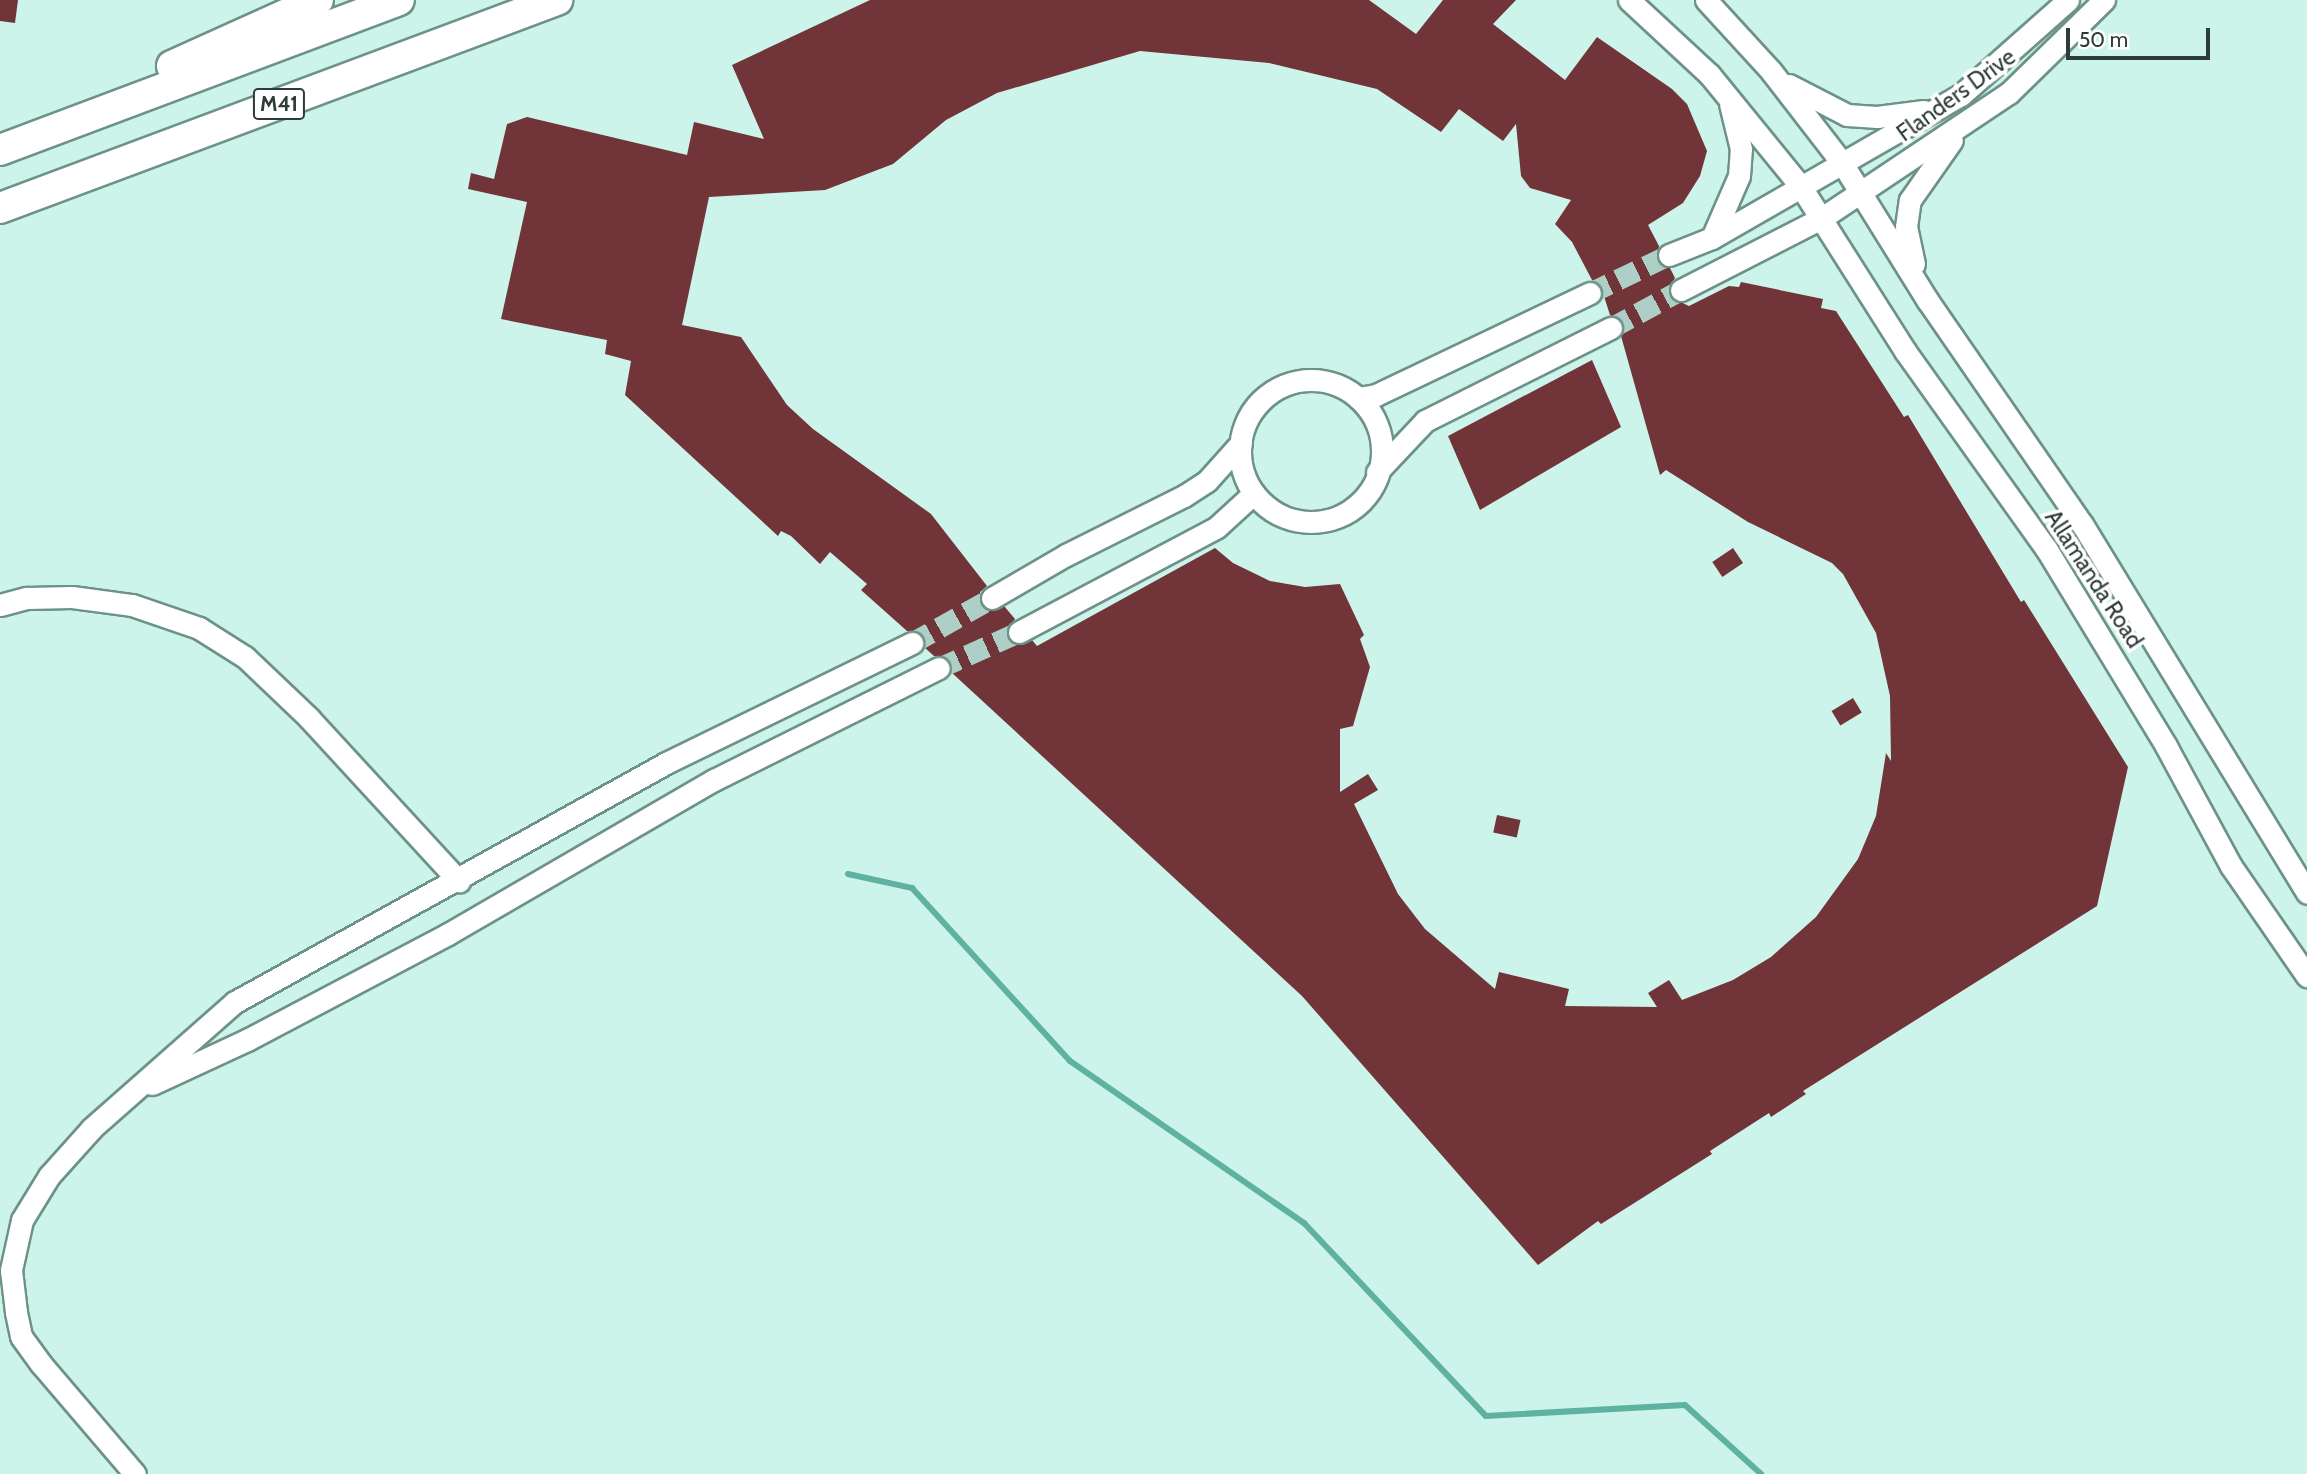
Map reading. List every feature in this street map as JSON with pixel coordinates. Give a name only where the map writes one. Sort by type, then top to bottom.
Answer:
[{"type":"highway","points":[[105,111],[165,70],[318,0]]},
{"type":"highway","name":"M41","points":[[0,150],[399,0]]},
{"type":"highway","name":"M41","points":[[0,208],[557,0]]},
{"type":"street","points":[[1629,0],[1709,74],[1801,187],[1822,218]]},
{"type":"street","points":[[1706,0],[1771,71],[1842,163],[1862,194]]},
{"type":"street","name":"Flanders Drive","points":[[1669,255],[1712,238],[1939,108],[1987,76],[2068,0]]},
{"type":"street","name":"Flanders Drive","points":[[1681,290],[1822,218],[1862,194],[2009,93],[2104,0]]},
{"type":"street","points":[[1771,71],[1811,100],[1847,115],[1877,117],[1939,108]]},
{"type":"street","points":[[1712,238],[1739,176],[1737,124],[1728,99]]},
{"type":"street","points":[[1928,301],[1907,242],[1907,214],[1919,183],[1969,120]]},
{"type":"street","name":"Allamanda Road","points":[[1862,194],[1928,301],[2082,524],[2307,893]]},
{"type":"street","name":"Allamanda Road","points":[[1822,218],[1905,351],[2047,550],[2159,734],[2231,866],[2307,976]]},
{"type":"street","points":[[992,598],[1066,555],[1184,496],[1207,481],[1241,443],[1257,406],[1288,384],[1324,381],[1358,397],[1376,395],[1590,293]]},
{"type":"street","points":[[1377,472],[1425,421],[1611,328]]},
{"type":"street","points":[[1241,443],[1243,470],[1254,493],[1286,517],[1325,521],[1355,506],[1369,492],[1382,455],[1378,428],[1358,397]]},
{"type":"street","points":[[1019,632],[1217,527],[1254,493]]},
{"type":"street","points":[[0,605],[72,597],[132,605],[199,628],[245,657],[310,718],[458,881]]},
{"type":"street","points":[[146,1474],[130,1466],[53,1380],[21,1336],[11,1270],[16,1239],[32,1201],[92,1128],[234,1003],[458,881],[666,763],[912,643]]},
{"type":"street","points":[[134,1093],[247,1040],[448,934],[714,780],[939,668]]},
{"type":"building","points":[[0,0],[18,0],[15,23],[0,21]]},
{"type":"building","points":[[870,0],[1369,0],[1416,34],[1443,0],[1516,0],[1493,24],[1565,80],[1597,37],[1672,89],[1687,104],[1707,151],[1700,176],[1683,203],[1648,225],[1659,246],[1657,260],[1670,268],[1675,278],[1668,289],[1670,297],[1689,306],[1729,286],[1739,287],[1741,282],[1823,299],[1821,308],[1836,311],[1904,417],[1908,415],[2021,602],[2024,600],[2128,767],[2097,906],[1803,1091],[1806,1094],[1771,1117],[1769,1113],[1710,1151],[1712,1154],[1601,1224],[1598,1221],[1538,1265],[1302,996],[951,672],[947,658],[934,656],[924,647],[920,633],[907,631],[861,590],[867,584],[830,552],[820,564],[791,536],[781,531],[778,536],[625,395],[631,361],[605,354],[607,340],[501,319],[527,202],[468,189],[471,173],[494,179],[507,124],[527,117],[687,155],[694,122],[764,139],[732,65]],"holes":[[[1140,51],[1269,63],[1377,89],[1441,132],[1459,109],[1503,141],[1516,124],[1521,176],[1530,188],[1571,200],[1555,224],[1572,242],[1592,280],[1601,287],[1610,315],[1623,323],[1621,336],[1660,475],[1666,470],[1748,522],[1832,563],[1843,574],[1876,633],[1890,696],[1891,761],[1886,753],[1876,816],[1858,859],[1816,917],[1771,957],[1733,980],[1682,1000],[1669,980],[1648,993],[1657,1007],[1565,1006],[1569,989],[1499,972],[1495,989],[1425,929],[1398,894],[1354,804],[1378,790],[1368,774],[1340,792],[1340,729],[1353,726],[1370,667],[1360,639],[1364,635],[1340,584],[1305,587],[1270,581],[1233,563],[1215,548],[1037,646],[1032,640],[1013,643],[1006,631],[1015,619],[1004,606],[991,611],[981,605],[980,592],[987,586],[931,514],[813,429],[787,405],[741,337],[682,325],[709,197],[825,190],[893,164],[946,120],[997,93]]]},
{"type":"building","points":[[1592,360],[1621,427],[1480,510],[1448,436]]},
{"type":"building","points":[[1733,548],[1743,563],[1722,577],[1712,562]]},
{"type":"building","points":[[1853,698],[1862,713],[1840,725],[1832,711]]},
{"type":"building","points":[[1497,815],[1520,820],[1517,838],[1493,833]]},
{"type":"waterway","points":[[848,874],[912,888],[1070,1061],[1304,1223],[1486,1416],[1685,1405],[1761,1474]]},
{"type":"tunnel","points":[[1590,293],[1669,255]]},
{"type":"tunnel","points":[[1611,328],[1681,290]]},
{"type":"tunnel","points":[[912,643],[992,598]]},
{"type":"tunnel","points":[[939,668],[1019,632]]}]
